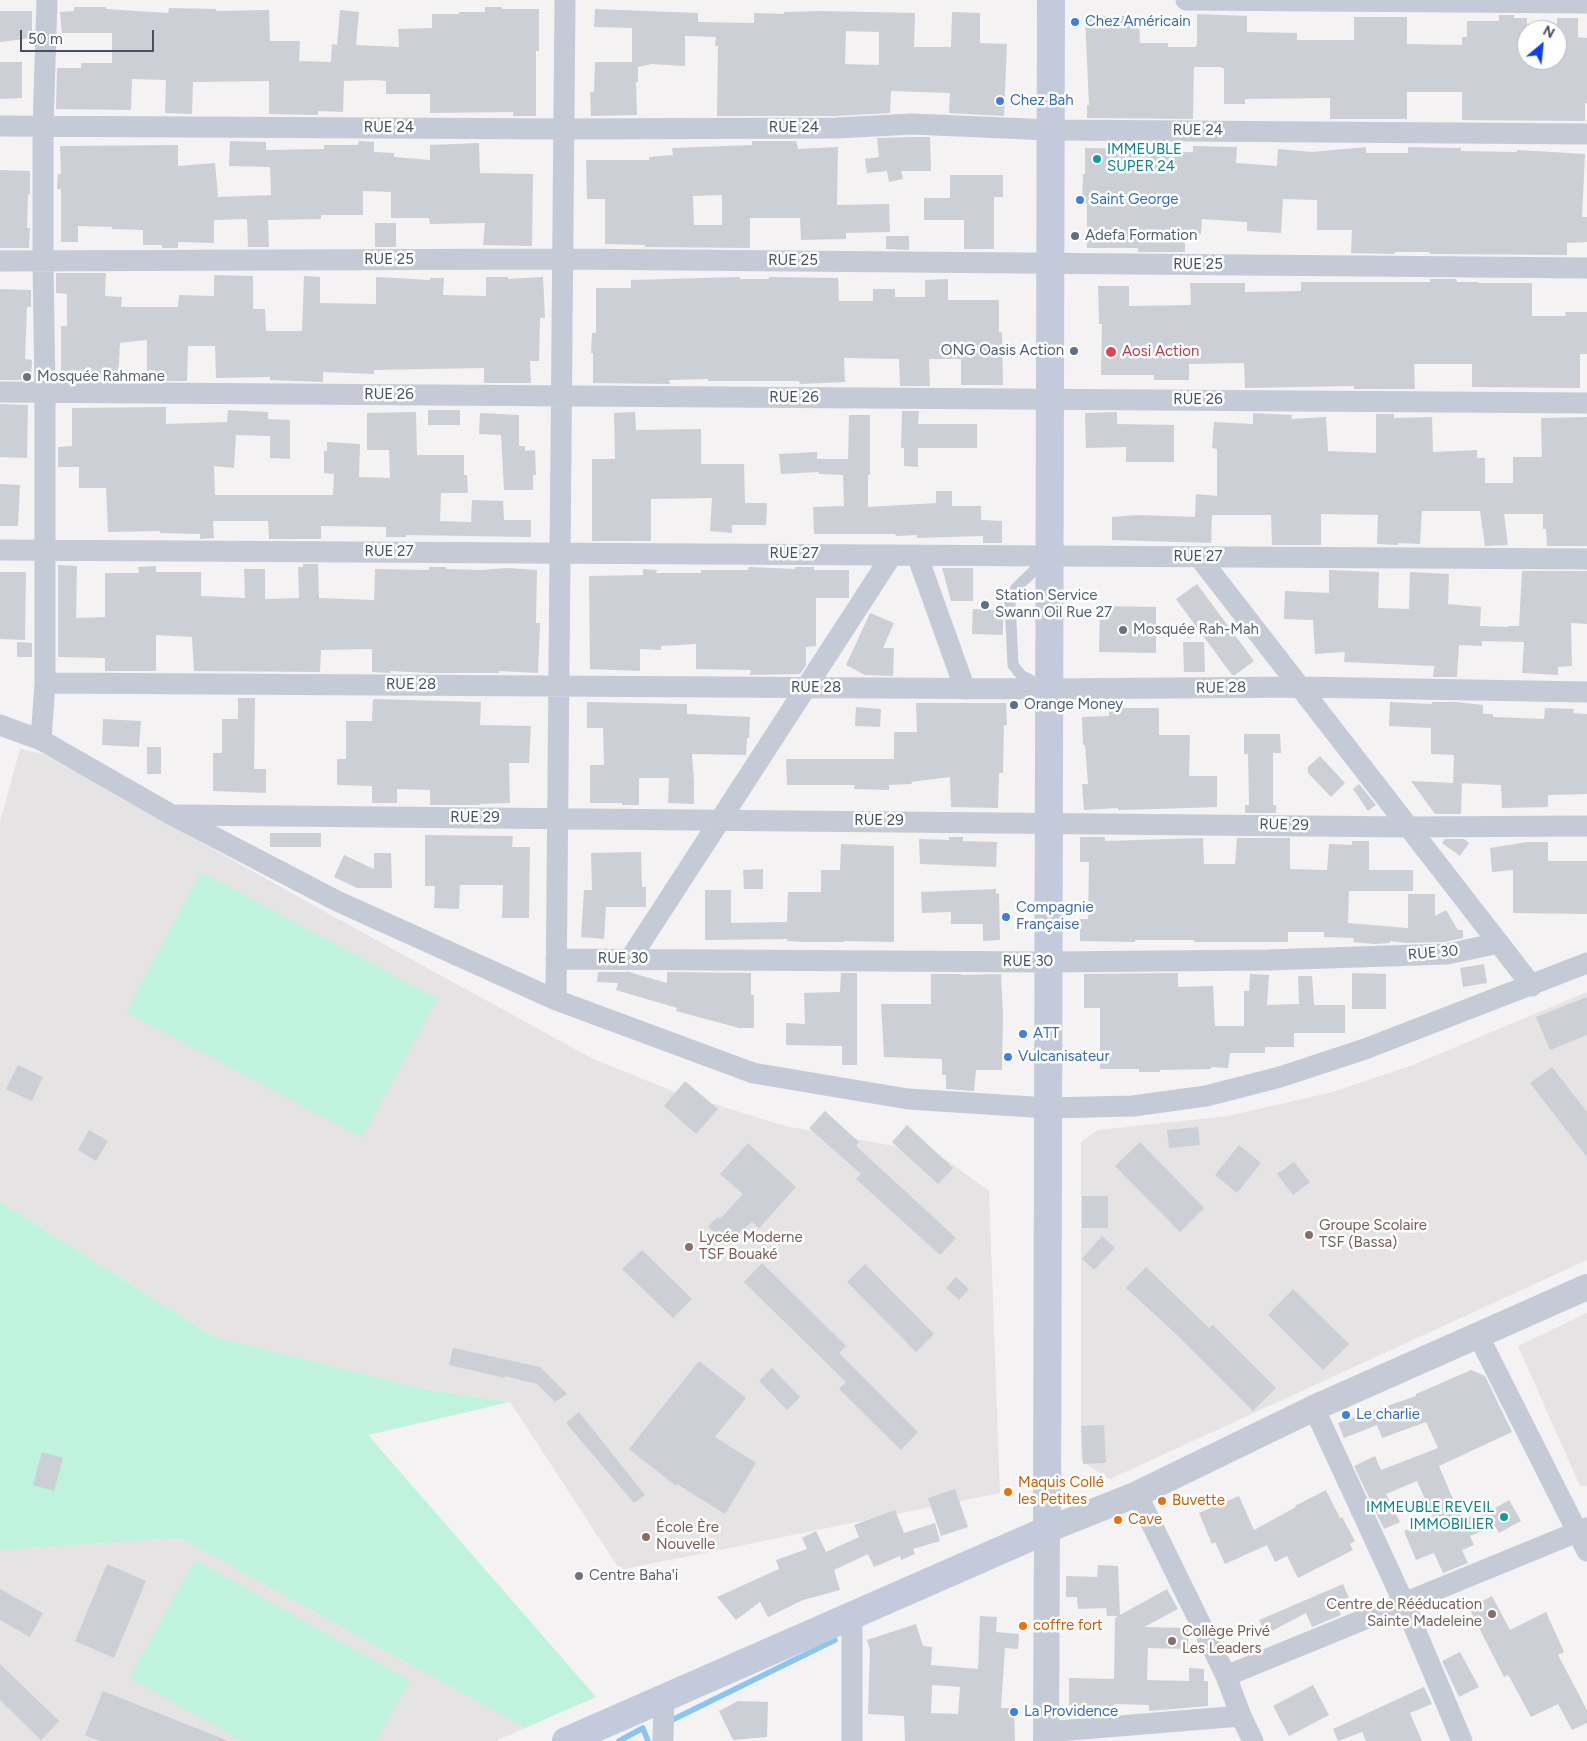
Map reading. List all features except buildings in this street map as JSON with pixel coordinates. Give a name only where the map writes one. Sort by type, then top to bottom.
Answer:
[{"type":"main road","points":[[566,1741],[1047,1530],[1051,0]]},
{"type":"street","points":[[41,740],[45,683],[46,393],[43,262],[43,127],[48,0]]},
{"type":"street","points":[[556,1000],[565,0]]},
{"type":"street","points":[[1186,0],[1587,3]]},
{"type":"street","name":"RUE 24","points":[[0,126],[564,129],[837,128],[903,124],[1050,130],[1587,134]]},
{"type":"street","name":"RUE 25","points":[[0,261],[563,259],[1587,268]]},
{"type":"street","name":"RUE 26","points":[[0,392],[1587,403]]},
{"type":"street","name":"RUE 27","points":[[0,550],[1587,559]]},
{"type":"street","points":[[630,959],[892,555]]},
{"type":"street","points":[[917,555],[965,689]]},
{"type":"street","points":[[1198,557],[1532,986]]},
{"type":"street","name":"RUE 28","points":[[45,683],[1049,690],[1300,687],[1587,692]]},
{"type":"street","points":[[0,725],[41,740],[172,816],[337,901],[556,1000],[754,1073],[908,1099],[1048,1108],[1133,1106],[1197,1097],[1280,1078],[1365,1050],[1587,963]]},
{"type":"street","name":"RUE 29","points":[[172,816],[1049,822],[1408,827],[1587,826]]},
{"type":"street","name":"RUE 30","points":[[556,959],[1048,962],[1268,960],[1448,954],[1499,943]]},
{"type":"street","points":[[1241,1716],[1046,1736],[1047,1530],[1137,1494],[1314,1408],[1587,1287]]},
{"type":"street","points":[[1226,1676],[1404,1603],[1584,1537],[1478,1335]]},
{"type":"street","points":[[1314,1408],[1404,1603],[1462,1741]]},
{"type":"street","points":[[1137,1494],[1226,1676],[1241,1716],[1254,1741]]},
{"type":"street","points":[[852,1614],[852,1741]]},
{"type":"street","points":[[663,1741],[664,1698]]},
{"type":"lane","points":[[1049,556],[1016,588],[1010,602],[1013,665],[1021,675],[1049,690]]},
{"type":"shaded area","name":"Lycée Moderne TSF Bouaké","points":[[20,749],[43,754],[593,1059],[675,1092],[785,1126],[938,1154],[989,1191],[1000,1493],[620,1570],[510,1402],[423,1389],[214,1337],[0,1202],[0,822]]},
{"type":"shaded area","points":[[1587,992],[1587,1260],[1110,1479],[1081,1461],[1081,1142],[1098,1130],[1228,1116],[1333,1092],[1413,1065]]},
{"type":"shaded area","points":[[1587,1313],[1587,1486],[1580,1486],[1518,1346]]},
{"type":"shaded area","points":[[180,1538],[525,1728],[496,1741],[0,1741],[0,1550]]},
{"type":"green space","points":[[201,872],[437,999],[362,1138],[126,1012]]},
{"type":"green space","points":[[0,1202],[214,1337],[423,1389],[510,1402],[368,1435],[596,1697],[525,1728],[180,1538],[0,1550]]},
{"type":"green space","points":[[195,1560],[410,1681],[376,1741],[242,1741],[129,1678]]},
{"type":"waterway","points":[[672,1720],[835,1640]]},
{"type":"waterway","points":[[619,1741],[643,1728]]},
{"type":"waterway","points":[[644,1731],[648,1741]]},
{"type":"place","name":"Chez Américain","points":[[1075,22]]},
{"type":"place","name":"Chez Bah","points":[[1000,101]]},
{"type":"place","name":"IMMEUBLE SUPER 24","points":[[1097,159]]},
{"type":"place","name":"Saint George","points":[[1080,200]]},
{"type":"place","name":"Adefa Formation","points":[[1075,236]]},
{"type":"place","name":"ONG Oasis Action","points":[[1074,351]]},
{"type":"place","name":"Aosi Action","points":[[1111,352]]},
{"type":"place","name":"Mosquée Rahmane","points":[[27,377]]},
{"type":"place","name":"Station Service Swann Oil Rue 27","points":[[985,605]]},
{"type":"place","name":"Mosquée Rah-Mah","points":[[1123,630]]},
{"type":"place","name":"Orange Money","points":[[1014,705]]},
{"type":"place","name":"Compagnie Française","points":[[1006,917]]},
{"type":"place","name":"ATT","points":[[1023,1034]]},
{"type":"place","name":"Vulcanisateur","points":[[1008,1057]]},
{"type":"place","name":"Groupe Scolaire TSF (Bassa)","points":[[1309,1235]]},
{"type":"place","name":"Lycée Moderne TSF Bouaké","points":[[689,1247]]},
{"type":"place","name":"Le charlie","points":[[1346,1415]]},
{"type":"place","name":"Maquis Collé les Petites","points":[[1008,1492]]},
{"type":"place","name":"Buvette","points":[[1162,1501]]},
{"type":"place","name":"IMMEUBLE REVEIL IMMOBILIER","points":[[1504,1517]]},
{"type":"place","name":"Cave","points":[[1118,1520]]},
{"type":"place","name":"École Ère Nouvelle","points":[[646,1537]]},
{"type":"place","name":"Centre Baha'i","points":[[579,1576]]},
{"type":"place","name":"Centre de Rééducation Sainte Madeleine","points":[[1492,1614]]},
{"type":"place","name":"coffre fort","points":[[1023,1626]]},
{"type":"place","name":"Collège Privé Les Leaders","points":[[1172,1641]]},
{"type":"place","name":"La Providence","points":[[1014,1712]]}]
